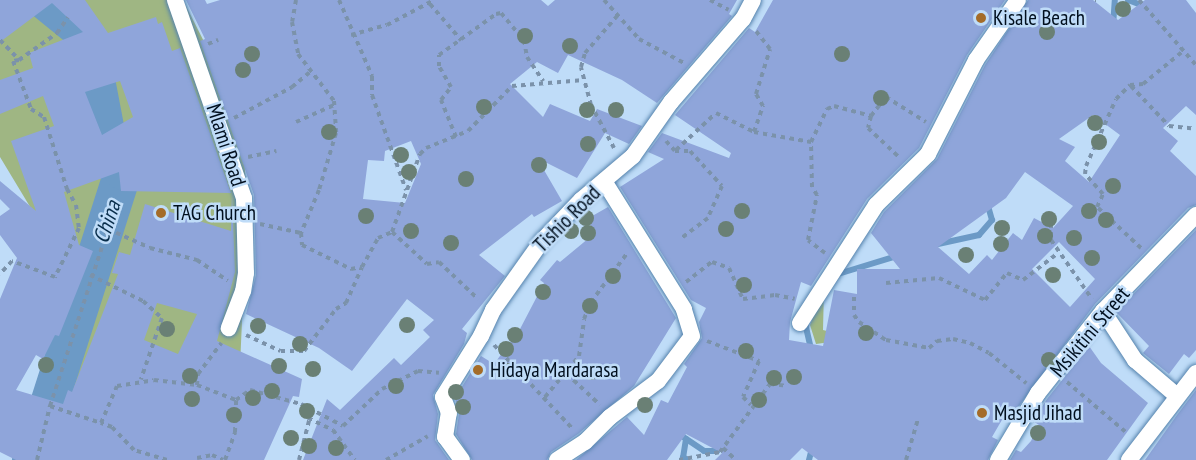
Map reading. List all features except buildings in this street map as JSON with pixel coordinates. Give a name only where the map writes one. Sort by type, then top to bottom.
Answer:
[{"type":"street","name":"Mlami Road","points":[[175,0],[244,198],[247,258],[243,291],[229,328]]},
{"type":"street","name":"Tishio Road","points":[[444,433],[448,413],[443,397],[454,375],[481,336],[493,310],[542,241],[633,156],[653,127],[743,19],[753,0]]},
{"type":"street","points":[[800,323],[811,302],[876,206],[928,154],[976,60],[1018,0]]},
{"type":"street","points":[[557,460],[585,442],[610,417],[658,381],[692,336],[672,290],[604,182]]},
{"type":"street","name":"Msikitini Street","points":[[998,460],[1038,393],[1057,373],[1102,311],[1196,215]]},
{"type":"street","points":[[1102,311],[1135,360],[1176,395]]},
{"type":"street","points":[[1129,460],[1176,395],[1196,374]]},
{"type":"street","points":[[444,433],[462,460]]},
{"type":"path","points":[[296,0],[292,22],[298,54],[326,87],[334,105],[336,133],[327,168],[300,233],[305,249],[341,267],[362,267]]},
{"type":"path","points":[[339,0],[351,34],[372,76],[372,95],[406,190]]},
{"type":"path","points":[[351,34],[387,25],[434,0]]},
{"type":"path","points":[[604,0],[639,39],[701,70]]},
{"type":"path","points":[[1139,0],[1196,65]]},
{"type":"path","points":[[430,4],[461,40]]},
{"type":"path","points":[[456,137],[441,100],[451,87],[439,66],[439,57],[501,13],[524,40],[528,57],[543,81]]},
{"type":"path","points":[[617,16],[585,54],[581,67],[607,139],[616,151],[633,156]]},
{"type":"path","points":[[0,274],[12,261],[55,277],[79,228],[76,205],[67,189],[44,117],[31,109],[13,61],[19,60],[57,33],[68,17]]},
{"type":"path","points":[[743,19],[770,49],[756,94],[763,106],[753,132]]},
{"type":"path","points":[[0,40],[19,60]]},
{"type":"path","points":[[1154,260],[1097,207],[1103,194],[1084,174],[1091,150],[1116,99],[1130,85],[1143,84],[1183,51]]},
{"type":"path","points":[[220,125],[292,87],[311,71]]},
{"type":"path","points":[[392,232],[406,190],[426,148],[468,131],[512,86],[543,81],[584,80]]},
{"type":"path","points":[[1130,85],[1169,126],[1196,129]]},
{"type":"path","points":[[910,172],[889,143],[868,128],[872,116],[886,97],[941,131]]},
{"type":"path","points":[[296,122],[334,105]]},
{"type":"path","points":[[839,260],[808,240],[817,195],[812,187],[811,142],[830,108],[872,116]]},
{"type":"path","points":[[675,151],[716,113],[753,132],[811,142]]},
{"type":"path","points":[[653,127],[675,151],[690,151],[722,186],[708,218],[680,238]]},
{"type":"path","points":[[233,161],[276,151]]},
{"type":"path","points":[[244,220],[300,233]]},
{"type":"path","points":[[1051,223],[1051,240],[1058,253],[1102,311]]},
{"type":"path","points":[[37,460],[50,406],[90,275],[103,238],[112,229],[150,248],[197,260],[243,291]]},
{"type":"path","points":[[197,385],[198,374],[229,328],[281,351],[304,351],[313,344],[336,309],[346,303],[362,267],[378,238],[384,232],[392,232],[427,264],[439,262],[455,280],[493,310]]},
{"type":"path","points":[[545,397],[567,374],[579,356],[584,319],[591,302],[615,266],[641,239]]},
{"type":"path","points":[[886,283],[939,278],[985,300],[1007,273],[1023,280],[1058,253]]},
{"type":"path","points":[[672,290],[712,262],[729,268],[743,298],[775,295],[811,302]]},
{"type":"path","points":[[90,275],[143,301],[162,318],[141,379]]},
{"type":"path","points":[[854,297],[854,315],[859,322],[886,340],[929,348],[938,341],[953,339],[970,343],[989,353],[1038,393]]},
{"type":"path","points":[[481,336],[504,353],[585,442]]},
{"type":"path","points":[[692,336],[759,361],[743,397],[751,405]]},
{"type":"path","points":[[236,400],[250,390],[312,409],[343,426],[382,389],[408,375],[429,371],[454,375]]},
{"type":"path","points":[[1057,373],[1115,425],[1141,441]]},
{"type":"path","points":[[567,374],[610,417]]},
{"type":"path","points":[[101,423],[117,386],[141,379],[197,385],[236,400]]},
{"type":"path","points":[[679,460],[709,455],[723,448],[751,405],[772,383],[788,386]]},
{"type":"path","points":[[196,459],[212,455],[224,460],[235,432],[236,400]]},
{"type":"path","points":[[50,406],[112,427],[134,450],[167,460]]},
{"type":"path","points":[[299,460],[312,409]]},
{"type":"path","points":[[308,418],[333,430],[355,460]]},
{"type":"path","points":[[906,460],[918,419]]},
{"type":"path","points":[[386,460],[432,434],[444,433]]},
{"type":"path","points":[[723,448],[736,460]]},
{"type":"green space","points":[[0,0],[183,0],[242,117],[247,207],[238,412],[36,460],[64,343],[35,215],[0,157]]},
{"type":"green space","points":[[824,289],[823,330],[843,335],[845,340],[816,344],[810,325]]},
{"type":"waterway","name":"China","points":[[31,460],[123,171],[106,132],[94,69],[81,30],[44,0]]},
{"type":"waterway","points":[[1113,26],[1115,0]]},
{"type":"waterway","points":[[1128,0],[1146,7]]},
{"type":"waterway","points":[[938,244],[979,235],[992,220],[987,203]]},
{"type":"waterway","points":[[838,274],[897,256]]},
{"type":"waterway","points":[[805,323],[811,350]]},
{"type":"waterway","points":[[679,434],[704,451],[717,451],[723,445]]},
{"type":"waterway","points":[[686,439],[683,457],[687,460]]},
{"type":"waterway","points":[[809,460],[812,448]]},
{"type":"place","name":"Kisale Beach","points":[[981,18]]},
{"type":"place","name":"TAG Church","points":[[161,213]]},
{"type":"place","name":"Hidaya Mardarasa","points":[[478,370]]},
{"type":"place","name":"Masjid Jihad","points":[[982,413]]}]
